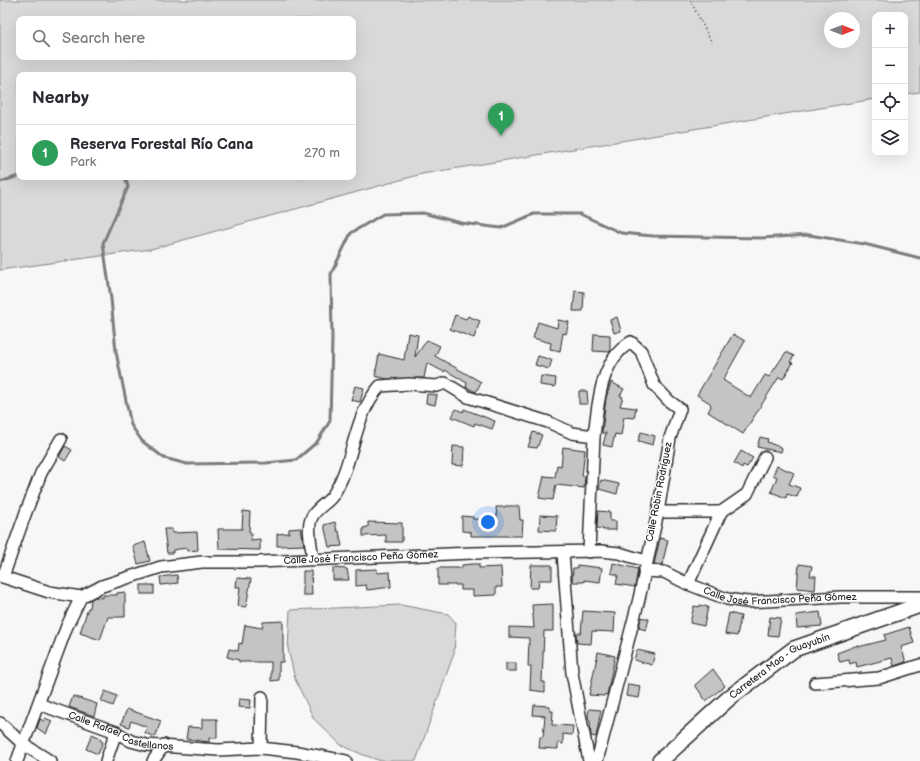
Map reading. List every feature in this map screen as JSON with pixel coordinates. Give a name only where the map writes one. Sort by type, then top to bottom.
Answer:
[{"type":"main road","name":"Carretera Mao - Guayubín","points":[[660,761],[729,698],[794,649],[920,606]]},
{"type":"street","name":"Calle Robin Rodríguez","points":[[594,436],[602,387],[611,361],[621,347],[631,342],[641,351],[654,385],[669,401],[680,409],[670,438],[658,512],[598,761]]},
{"type":"street","points":[[313,559],[309,527],[312,516],[333,495],[346,468],[363,412],[371,396],[380,386],[409,384],[437,386],[445,383],[468,396],[548,422],[572,433],[594,436],[589,552]]},
{"type":"street","points":[[17,761],[68,626],[81,597],[49,592],[2,576],[41,473],[61,439]]},
{"type":"street","points":[[688,584],[721,512],[747,494],[765,457]]},
{"type":"street","points":[[658,512],[721,512]]},
{"type":"street","name":"Calle José Francisco Peña Gómez","points":[[81,597],[102,586],[161,567],[202,562],[472,553],[589,552],[619,553],[645,566],[664,572],[688,584],[727,599],[748,602],[841,597],[920,597]]},
{"type":"street","points":[[563,553],[572,673],[589,761]]},
{"type":"street","points":[[815,683],[879,678],[920,665]]},
{"type":"street","points":[[261,748],[262,697]]},
{"type":"street","name":"Calle Rafael Castellanos","points":[[39,704],[116,732],[131,741],[138,743],[218,750],[261,748],[297,752],[346,761]]},
{"type":"street","points":[[0,723],[23,744],[50,761]]},
{"type":"street","points":[[106,761],[116,732]]},
{"type":"street","points":[[153,761],[164,745]]},
{"type":"path","points":[[690,0],[712,43]]},
{"type":"shaded area","points":[[0,0],[920,0],[920,92],[908,94],[908,12],[872,12],[872,99],[422,174],[151,249],[0,270]]},
{"type":"shaded area","points":[[401,605],[448,614],[456,623],[454,653],[416,761],[381,761],[341,745],[314,719],[295,679],[288,649],[290,610]]},
{"type":"building","points":[[575,291],[584,292],[583,311],[573,311]]},
{"type":"building","points":[[455,315],[466,319],[468,316],[480,321],[474,338],[450,329]]},
{"type":"building","points":[[617,317],[621,331],[614,333],[610,320]]},
{"type":"building","points":[[558,320],[569,322],[566,334],[563,333],[560,351],[550,349],[551,343],[533,338],[538,322],[557,328]]},
{"type":"building","points":[[408,333],[418,335],[415,357],[427,340],[440,346],[435,356],[481,382],[476,392],[466,387],[467,383],[445,370],[444,372],[427,363],[424,378],[387,379],[375,376],[379,354],[404,360]]},
{"type":"building","points":[[594,334],[610,335],[610,352],[593,351]]},
{"type":"building","points":[[733,334],[745,341],[723,380],[751,398],[765,375],[769,377],[786,352],[794,356],[790,362],[793,363],[783,379],[779,377],[743,434],[708,412],[711,406],[710,403],[697,395]]},
{"type":"building","points":[[538,356],[552,360],[549,369],[535,365]]},
{"type":"building","points":[[541,376],[556,378],[555,387],[540,385]]},
{"type":"building","points":[[611,382],[624,389],[620,396],[623,397],[620,406],[636,408],[634,418],[624,417],[621,435],[615,434],[612,447],[603,445],[606,433],[602,433],[606,398]]},
{"type":"building","points":[[355,386],[364,388],[360,402],[351,400]]},
{"type":"building","points":[[579,391],[587,391],[588,404],[579,404]]},
{"type":"building","points":[[427,394],[437,395],[435,405],[426,403]]},
{"type":"building","points":[[456,409],[463,412],[464,409],[495,421],[492,429],[475,423],[474,426],[452,417]]},
{"type":"building","points":[[533,432],[542,435],[537,448],[528,447]]},
{"type":"building","points":[[641,432],[655,436],[653,445],[638,441]]},
{"type":"building","points":[[760,437],[768,439],[767,442],[782,448],[781,452],[757,447]]},
{"type":"building","points":[[65,446],[72,450],[65,461],[59,457]]},
{"type":"building","points":[[453,446],[464,447],[463,466],[452,465]]},
{"type":"building","points":[[563,447],[585,450],[582,476],[585,476],[584,488],[556,485],[553,500],[539,498],[544,476],[555,477],[557,465],[561,466]]},
{"type":"building","points":[[741,451],[753,458],[747,467],[743,465],[742,468],[734,463]]},
{"type":"building","points":[[777,466],[794,473],[789,484],[800,488],[797,497],[787,494],[786,498],[771,492],[777,477],[773,475]]},
{"type":"building","points":[[601,480],[619,484],[617,494],[599,489]]},
{"type":"building","points":[[519,506],[520,520],[523,520],[522,536],[471,536],[471,532],[462,531],[462,516],[473,517],[473,519],[497,519],[496,507]]},
{"type":"building","points":[[243,511],[250,512],[249,532],[251,532],[251,540],[260,539],[260,550],[219,549],[218,529],[242,529]]},
{"type":"building","points":[[598,511],[610,512],[610,521],[616,521],[616,530],[603,530],[597,528]]},
{"type":"building","points":[[540,515],[557,516],[556,531],[539,530]]},
{"type":"building","points":[[335,522],[337,531],[339,531],[342,546],[329,547],[324,525]]},
{"type":"building","points":[[368,522],[402,523],[402,542],[386,542],[386,535],[363,536],[363,528],[368,527]]},
{"type":"building","points":[[301,528],[304,545],[277,546],[277,534],[289,533],[289,529]]},
{"type":"building","points":[[164,529],[172,529],[172,533],[197,532],[198,550],[187,551],[186,548],[173,550],[173,553],[167,553]]},
{"type":"building","points":[[660,538],[668,540],[662,565],[654,564]]},
{"type":"building","points":[[145,542],[150,561],[138,564],[133,546]]},
{"type":"building","points":[[613,563],[638,569],[635,587],[616,584],[618,575],[611,573]]},
{"type":"building","points":[[479,564],[479,568],[501,567],[502,587],[496,587],[496,595],[473,596],[473,590],[461,590],[461,585],[438,585],[438,568],[462,568],[462,565]]},
{"type":"building","points":[[799,564],[812,566],[810,576],[816,576],[815,590],[797,588]]},
{"type":"building","points":[[531,565],[552,565],[552,580],[539,580],[538,588],[530,588]]},
{"type":"building","points":[[577,565],[602,568],[600,582],[584,580],[584,582],[572,582],[573,568],[577,568]]},
{"type":"building","points":[[333,568],[347,569],[349,580],[333,580]]},
{"type":"building","points":[[377,569],[377,573],[390,572],[391,587],[367,590],[366,585],[356,586],[356,570]]},
{"type":"building","points":[[303,571],[311,571],[312,595],[303,595]]},
{"type":"building","points":[[177,575],[178,583],[161,585],[160,577]]},
{"type":"building","points":[[237,578],[251,579],[246,607],[238,606],[240,587],[236,587]]},
{"type":"building","points":[[141,585],[154,585],[154,594],[141,594]]},
{"type":"building","points":[[125,592],[125,617],[108,617],[100,640],[80,633],[88,608],[90,608],[91,599],[95,597],[103,598],[103,595],[117,595],[117,593]]},
{"type":"building","points":[[553,604],[553,631],[544,631],[542,682],[545,682],[545,692],[530,690],[531,667],[528,667],[529,638],[509,637],[509,627],[534,628],[532,605]]},
{"type":"building","points":[[700,605],[708,607],[704,626],[690,623],[694,606],[699,607]]},
{"type":"building","points":[[583,611],[615,613],[614,632],[592,631],[591,644],[577,643],[576,633],[581,633]]},
{"type":"building","points":[[820,612],[822,626],[797,628],[796,615]]},
{"type":"building","points":[[729,613],[741,616],[737,636],[725,634]]},
{"type":"building","points":[[641,617],[649,619],[646,630],[639,628]]},
{"type":"building","points":[[770,617],[781,618],[778,636],[768,635]]},
{"type":"building","points":[[283,621],[283,662],[279,662],[279,680],[271,681],[271,662],[239,662],[239,660],[227,657],[229,649],[238,651],[239,643],[242,644],[245,625],[262,628],[263,622]]},
{"type":"building","points":[[909,627],[914,643],[901,647],[906,662],[894,666],[892,658],[857,667],[856,662],[850,664],[849,660],[840,662],[837,653],[858,645],[858,647],[886,640],[884,635]]},
{"type":"building","points":[[637,650],[655,654],[652,665],[634,660]]},
{"type":"building","points":[[598,652],[615,656],[607,695],[605,694],[604,696],[589,695]]},
{"type":"building","points":[[506,663],[516,663],[516,671],[506,671]]},
{"type":"building","points":[[713,669],[725,686],[706,701],[695,685]]},
{"type":"building","points":[[628,684],[641,686],[639,698],[626,696]]},
{"type":"building","points":[[105,691],[117,696],[113,706],[101,701]]},
{"type":"building","points":[[73,696],[97,704],[94,716],[69,707]]},
{"type":"building","points":[[239,699],[251,700],[250,708],[238,707]]},
{"type":"building","points":[[534,705],[550,706],[550,711],[553,711],[552,725],[573,726],[572,735],[563,734],[563,744],[558,743],[558,749],[539,748],[540,737],[543,737],[545,716],[533,715]]},
{"type":"building","points":[[127,709],[161,721],[155,737],[145,733],[147,727],[131,721],[129,727],[121,724]]},
{"type":"building","points":[[589,709],[601,710],[596,737],[591,736],[590,721],[588,717]]},
{"type":"building","points":[[45,718],[52,721],[46,734],[37,728],[40,719],[44,721]]},
{"type":"building","points":[[202,719],[217,719],[217,738],[209,738],[209,742],[186,739],[188,727],[202,728]]},
{"type":"building","points":[[92,734],[101,738],[100,740],[103,742],[98,754],[86,749]]},
{"type":"waterway","points":[[0,182],[16,177]]},
{"type":"waterway","points":[[126,180],[128,187],[103,243],[111,299],[116,352],[131,425],[142,441],[164,458],[187,464],[266,463],[296,460],[317,442],[330,421],[332,339],[331,274],[351,233],[383,214],[423,213],[461,223],[501,228],[534,214],[580,214],[621,233],[653,236],[761,238],[809,235],[864,244],[920,258]]},
{"type":"place","name":"Reserva Forestal Río Cana","points":[[501,136]]}]
